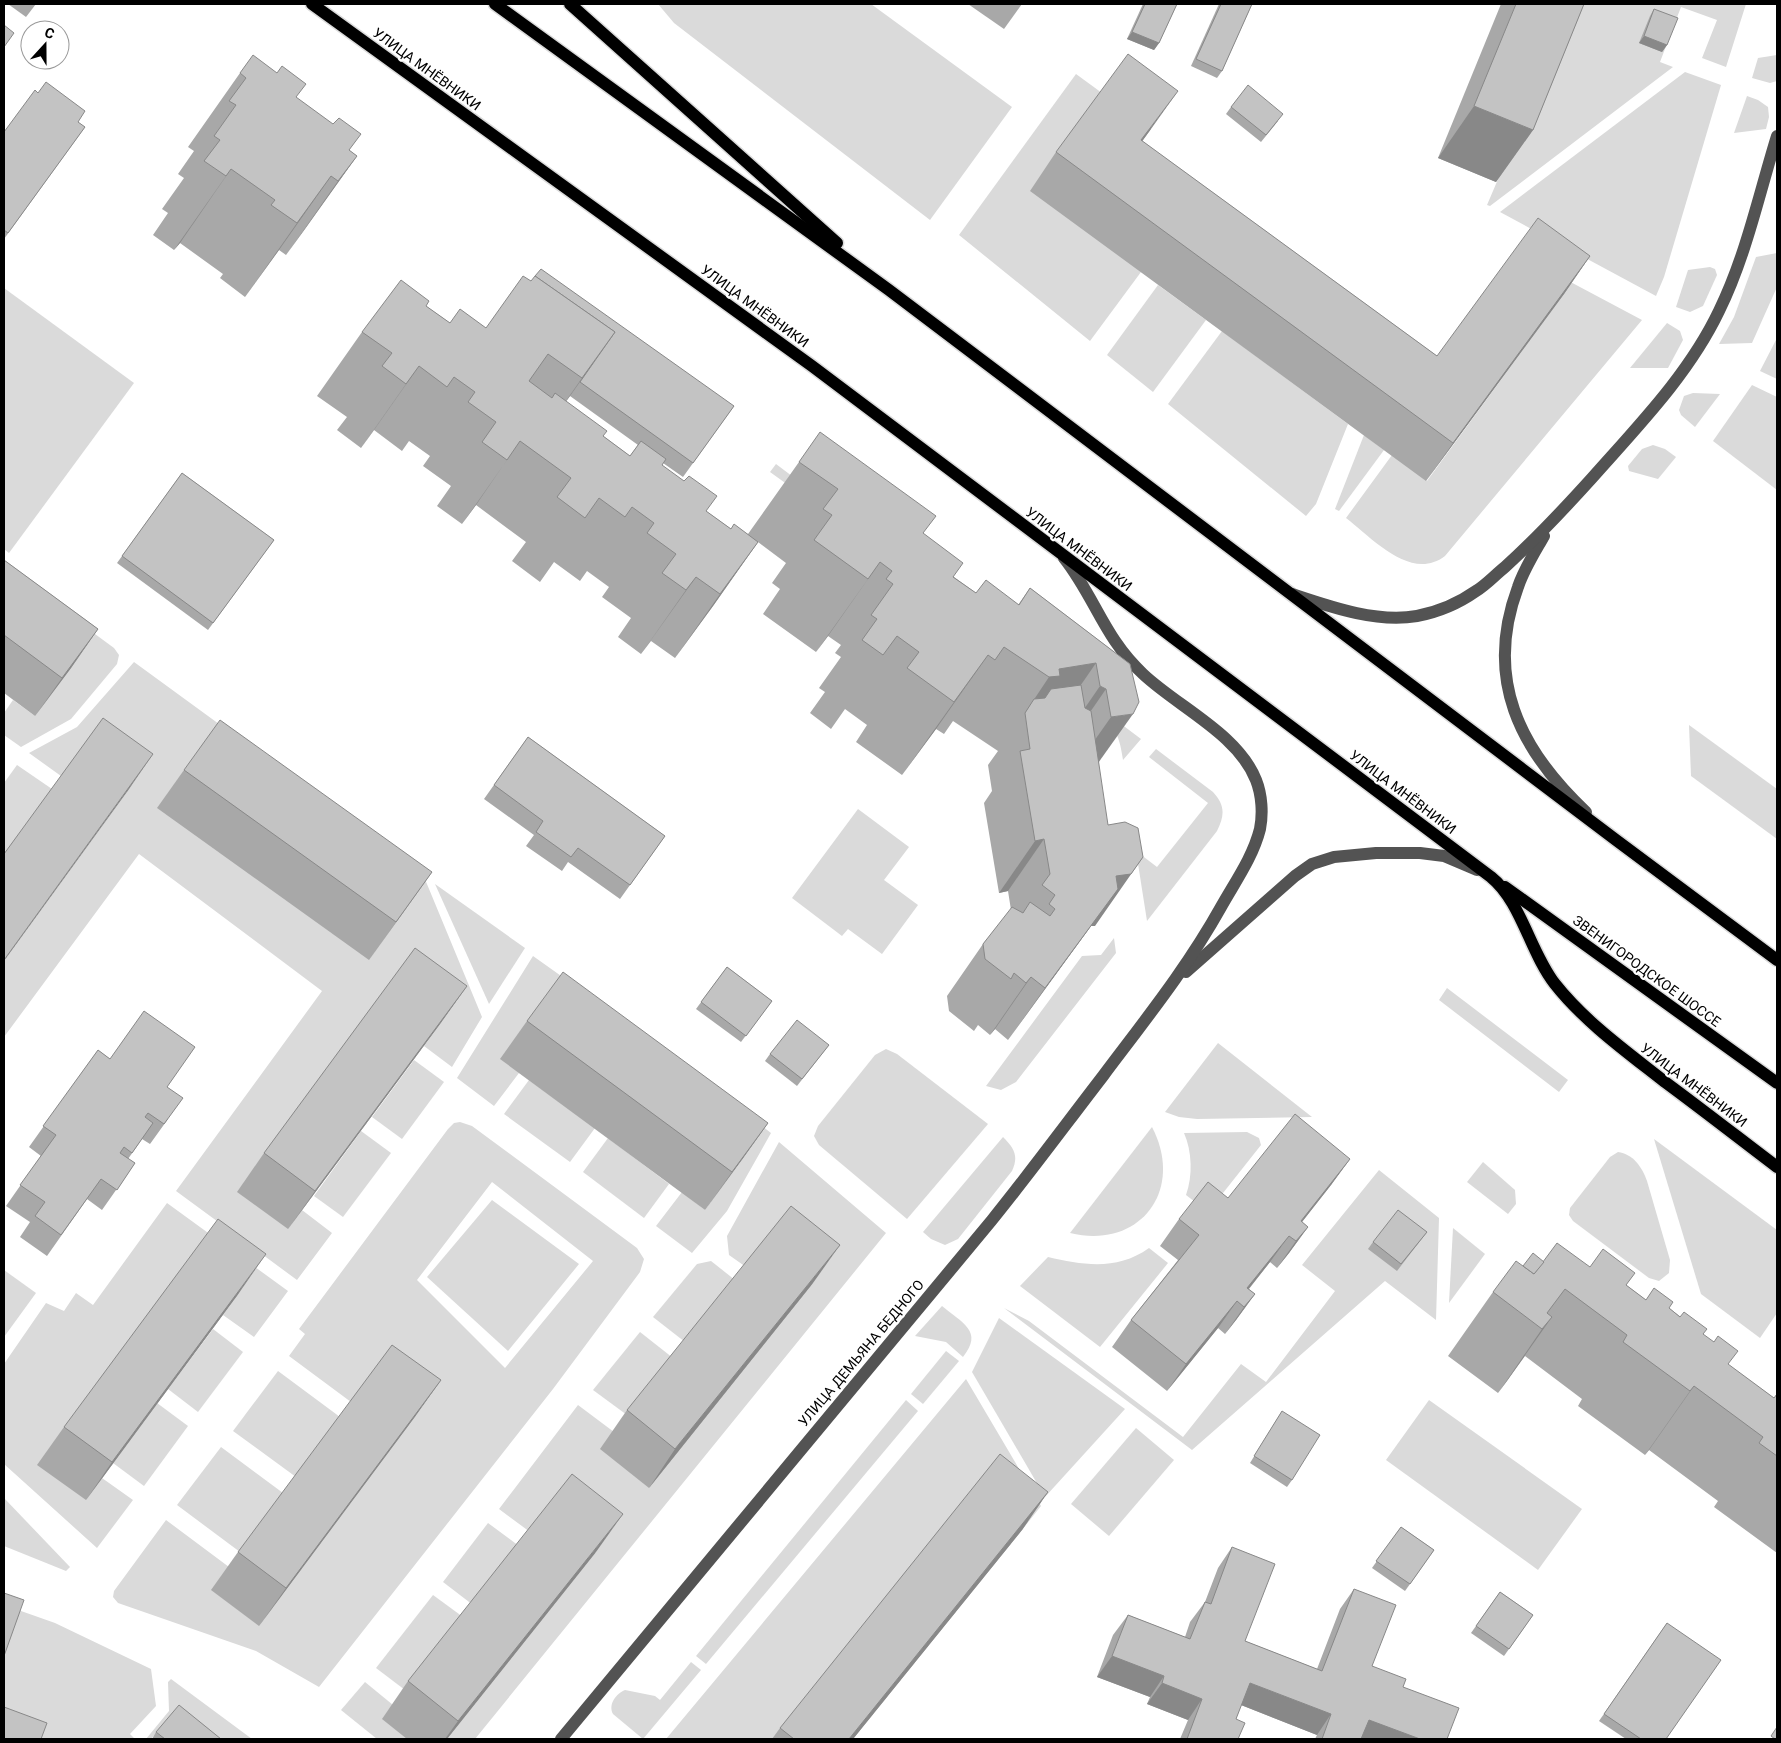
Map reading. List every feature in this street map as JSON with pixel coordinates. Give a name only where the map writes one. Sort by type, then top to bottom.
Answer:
[{"type":"main road","name":"УЛИЦА МНЁВНИКИ","points":[[312,4],[812,366],[1495,880],[1512,903],[1539,960],[1555,984],[1582,1014],[1645,1066],[1777,1167]]},
{"type":"main road","points":[[495,4],[889,290],[1777,960]]},
{"type":"main road","points":[[570,4],[889,290]]},
{"type":"main road","name":"ЗВЕНИГОРОДСКОЕ ШОССЕ","points":[[1495,880],[1777,1083]]},
{"type":"street","points":[[1290,593],[1331,607],[1367,615],[1417,616],[1454,604],[1477,591],[1552,523],[1649,413],[1680,374],[1719,312],[1735,272],[1777,136]]},
{"type":"street","points":[[1552,523],[1529,563],[1511,609],[1505,643],[1505,677],[1512,705],[1526,737],[1545,766],[1576,802],[1616,840]]},
{"type":"street","name":"УЛИЦА ДЕМЬЯНА БЕДНОГО","points":[[561,1739],[992,1220],[1177,980],[1215,918],[1254,848],[1260,827],[1262,801],[1256,781],[1247,762],[1236,749],[1144,676],[1126,658],[1104,626],[1076,573],[1062,555]]},
{"type":"street","name":"УЛИЦА ДЕМЬЯНА БЕДНОГО","points":[[1177,980],[1295,876],[1312,864],[1354,854],[1420,853],[1450,858],[1495,880]]},
{"type":"shaded area","points":[[658,4],[871,4],[1012,107],[930,220],[674,23]]},
{"type":"shaded area","points":[[1573,4],[1746,4],[1726,67],[1702,58],[1717,20],[1681,7],[1660,62],[1673,67],[1490,206],[1487,205]]},
{"type":"shaded area","points":[[1777,55],[1777,81],[1770,83],[1752,78],[1758,58]]},
{"type":"shaded area","points":[[1685,72],[1721,85],[1664,277],[1656,296],[1500,212]]},
{"type":"shaded area","points":[[1076,74],[1102,93],[1141,272],[1090,341],[959,235]]},
{"type":"shaded area","points":[[1747,96],[1758,100],[1768,107],[1769,117],[1766,129],[1734,133]]},
{"type":"shaded area","points":[[1514,252],[1642,320],[1445,556],[1432,563],[1419,564],[1406,561],[1380,546],[1346,518],[1392,455],[1427,481],[1563,295]]},
{"type":"shaded area","points":[[1777,253],[1777,287],[1752,343],[1719,344],[1734,317],[1756,257]]},
{"type":"shaded area","points":[[1710,267],[1715,269],[1717,275],[1703,306],[1690,312],[1676,307],[1688,270]]},
{"type":"shaded area","points":[[1158,285],[1206,320],[1153,392],[1107,355]]},
{"type":"shaded area","points":[[4,288],[134,383],[9,553],[4,549]]},
{"type":"shaded area","points":[[1667,323],[1680,331],[1683,340],[1668,368],[1630,368]]},
{"type":"shaded area","points":[[1222,331],[1348,424],[1316,504],[1306,516],[1168,404]]},
{"type":"shaded area","points":[[1777,338],[1777,379],[1760,371]]},
{"type":"shaded area","points":[[1752,385],[1777,397],[1777,490],[1713,441]]},
{"type":"shaded area","points":[[1693,393],[1720,394],[1695,427],[1681,415],[1679,410],[1684,396]]},
{"type":"shaded area","points":[[1364,435],[1384,450],[1339,511],[1335,509]]},
{"type":"shaded area","points":[[1653,445],[1665,449],[1676,457],[1658,479],[1629,471],[1628,466],[1642,449]]},
{"type":"shaded area","points":[[776,464],[1141,739],[1123,760],[1114,729],[1093,705],[770,472]]},
{"type":"shaded area","points":[[4,567],[114,648],[119,655],[117,664],[71,719],[21,747],[4,735],[4,713],[13,700],[35,716]]},
{"type":"shaded area","points":[[134,662],[422,872],[482,1017],[452,1067],[424,1046],[440,1024],[302,1210],[332,1233],[297,1280],[176,1191],[322,991],[139,854],[4,1037],[4,961],[127,792],[61,776],[29,753],[77,727]]},
{"type":"shaded area","points":[[1689,725],[1777,789],[1777,839],[1691,776]]},
{"type":"shaded area","points":[[1156,749],[1213,792],[1222,806],[1222,815],[1217,831],[1147,921],[1136,851],[1157,867],[1208,803],[1149,757]]},
{"type":"shaded area","points":[[17,765],[52,789],[5,853],[4,783]]},
{"type":"shaded area","points":[[858,809],[909,847],[884,880],[918,905],[882,954],[848,929],[842,936],[792,898]]},
{"type":"shaded area","points":[[435,884],[525,948],[489,1004]]},
{"type":"shaded area","points":[[1114,938],[1116,953],[1016,1082],[1001,1090],[986,1086],[1082,956],[1101,955]]},
{"type":"shaded area","points":[[533,956],[640,1032],[771,1133],[727,1211],[692,1253],[656,1226],[682,1192],[705,1210],[741,1161],[519,1073],[494,1106],[457,1078]]},
{"type":"shaded area","points":[[1447,988],[1568,1080],[1559,1092],[1439,1000]]},
{"type":"shaded area","points":[[1218,1043],[1312,1117],[1197,1119],[1179,1117],[1165,1112]]},
{"type":"shaded area","points":[[886,1049],[897,1054],[988,1124],[907,1219],[819,1145],[814,1136],[818,1126],[875,1055]]},
{"type":"shaded area","points":[[414,1060],[444,1082],[402,1139],[372,1117]]},
{"type":"shaded area","points":[[529,1080],[595,1128],[570,1162],[504,1114]]},
{"type":"shaded area","points":[[460,1122],[472,1126],[637,1248],[644,1259],[640,1272],[553,1389],[319,1687],[256,1651],[118,1603],[113,1597],[114,1591],[166,1520],[229,1567],[351,1402],[289,1356],[305,1334],[299,1329],[454,1123]],"holes":[[[492,1182],[593,1261],[505,1368],[417,1280]]]},
{"type":"shaded area","points":[[1152,1127],[1161,1150],[1163,1173],[1159,1193],[1150,1210],[1135,1224],[1117,1232],[1095,1236],[1070,1233]]},
{"type":"shaded area","points":[[361,1131],[391,1153],[343,1217],[314,1196]]},
{"type":"shaded area","points":[[1247,1132],[1259,1138],[1261,1145],[1208,1212],[1186,1195],[1190,1180],[1191,1164],[1189,1148],[1184,1133]]},
{"type":"shaded area","points":[[1003,1137],[1014,1152],[1015,1161],[1012,1171],[958,1239],[945,1245],[931,1239],[923,1232]]},
{"type":"shaded area","points":[[608,1138],[669,1184],[644,1218],[583,1172]]},
{"type":"shaded area","points":[[1654,1139],[1777,1230],[1777,1313],[1760,1338],[1701,1294]]},
{"type":"shaded area","points":[[779,1142],[886,1233],[475,1739],[447,1739],[596,1552],[530,1532],[499,1509],[578,1405],[614,1432],[746,1267],[729,1255],[727,1236]]},
{"type":"shaded area","points":[[1618,1152],[1628,1155],[1636,1162],[1647,1181],[1670,1260],[1669,1273],[1659,1281],[1649,1278],[1573,1221],[1569,1215],[1570,1208],[1610,1157]]},
{"type":"shaded area","points":[[1483,1162],[1515,1190],[1516,1204],[1508,1214],[1467,1182]]},
{"type":"shaded area","points":[[1379,1170],[1439,1218],[1436,1320],[1385,1281],[1192,1450],[1004,1308],[1029,1321],[1183,1437],[1241,1364],[1266,1382],[1335,1291],[1302,1265]]},
{"type":"shaded area","points":[[492,1200],[579,1264],[508,1351],[427,1277]]},
{"type":"shaded area","points":[[167,1203],[288,1291],[254,1337],[223,1315],[239,1293],[102,1478],[133,1500],[97,1548],[4,1464],[4,1364],[46,1303],[64,1311],[76,1293],[93,1305]]},
{"type":"shaded area","points":[[1453,1228],[1485,1254],[1449,1303]]},
{"type":"shaded area","points":[[1149,1248],[1168,1263],[1100,1347],[1020,1286],[1048,1257],[1087,1264],[1112,1263],[1125,1260]]},
{"type":"shaded area","points":[[711,1261],[735,1280],[685,1342],[653,1317],[697,1264]]},
{"type":"shaded area","points":[[4,1270],[36,1293],[4,1337]]},
{"type":"shaded area","points":[[942,1306],[963,1323],[971,1334],[969,1348],[963,1357],[946,1342],[915,1336]]},
{"type":"shaded area","points":[[999,1318],[1125,1409],[1045,1497],[972,1372]]},
{"type":"shaded area","points":[[213,1329],[243,1352],[198,1412],[168,1389]]},
{"type":"shaded area","points":[[640,1332],[673,1358],[627,1415],[593,1390]]},
{"type":"shaded area","points":[[946,1351],[959,1361],[923,1404],[911,1394]]},
{"type":"shaded area","points":[[278,1371],[340,1417],[296,1477],[233,1431]]},
{"type":"shaded area","points":[[966,1379],[1041,1506],[1022,1530],[974,1492],[775,1739],[666,1739]]},
{"type":"shaded area","points":[[906,1400],[918,1411],[706,1664],[696,1656]]},
{"type":"shaded area","points":[[1429,1400],[1582,1509],[1538,1570],[1386,1460]]},
{"type":"shaded area","points":[[157,1403],[188,1426],[144,1486],[113,1463]]},
{"type":"shaded area","points":[[1136,1428],[1174,1460],[1109,1536],[1071,1504]]},
{"type":"shaded area","points":[[221,1447],[283,1493],[240,1552],[177,1505]]},
{"type":"shaded area","points":[[4,1498],[70,1567],[66,1571],[4,1546]]},
{"type":"shaded area","points":[[488,1523],[519,1546],[473,1605],[443,1582]]},
{"type":"shaded area","points":[[433,1595],[463,1617],[405,1690],[376,1668]]},
{"type":"shaded area","points":[[4,1605],[55,1623],[151,1669],[156,1706],[130,1734],[135,1739],[4,1739]]},
{"type":"shaded area","points":[[691,1662],[701,1670],[643,1739],[613,1714],[612,1703],[625,1690],[655,1696],[660,1700]]},
{"type":"shaded area","points":[[171,1679],[252,1739],[208,1739],[174,1712],[151,1739],[146,1739],[169,1711],[168,1682]]},
{"type":"shaded area","points":[[365,1682],[393,1705],[407,1739],[377,1739],[341,1710]]},
{"type":"building","points":[[1145,4],[1177,4],[1159,43],[1132,32]]},
{"type":"building","points":[[1221,4],[1252,4],[1222,71],[1196,59]]},
{"type":"building","points":[[1516,4],[1584,4],[1533,130],[1474,106]]},
{"type":"building","points":[[1654,9],[1678,18],[1667,45],[1644,36]]},
{"type":"building","points":[[4,25],[14,33],[4,47]]},
{"type":"building","points":[[1128,54],[1178,91],[1141,140],[1437,356],[1538,218],[1590,256],[1453,443],[1056,152]]},
{"type":"building","points":[[253,55],[277,73],[282,66],[306,84],[296,97],[333,124],[339,118],[361,134],[349,150],[357,156],[338,181],[331,176],[297,223],[271,205],[275,200],[231,169],[226,176],[204,161],[220,140],[214,136],[236,105],[229,101],[246,78],[240,73]]},
{"type":"building","points":[[46,82],[85,111],[78,122],[85,127],[8,233],[4,230],[4,132],[35,90],[38,93]]},
{"type":"building","points":[[1248,85],[1283,114],[1266,135],[1231,107]]},
{"type":"building","points":[[541,269],[734,406],[693,463],[580,382],[615,332],[535,276]]},
{"type":"building","points":[[523,276],[531,281],[535,276],[615,332],[582,378],[548,354],[529,381],[552,398],[555,393],[607,431],[603,436],[630,456],[641,441],[666,459],[662,465],[684,481],[689,476],[717,496],[706,511],[731,529],[734,524],[758,542],[720,594],[696,577],[686,590],[662,573],[676,554],[647,533],[654,523],[632,507],[625,517],[599,498],[585,518],[557,497],[571,478],[520,441],[507,460],[482,442],[496,422],[468,402],[475,392],[454,377],[447,387],[419,366],[406,384],[382,366],[392,353],[362,332],[401,280],[429,301],[426,306],[450,323],[460,309],[486,328]]},
{"type":"building","points":[[820,432],[936,516],[923,533],[963,563],[953,577],[976,593],[986,580],[1019,605],[1030,588],[1130,664],[1139,702],[1133,714],[1111,717],[1106,689],[1100,686],[1096,663],[1059,669],[1060,676],[1049,677],[1004,647],[995,660],[988,655],[954,702],[907,668],[919,652],[897,636],[883,655],[862,640],[877,619],[871,615],[893,584],[886,579],[892,571],[880,562],[868,579],[814,540],[832,515],[823,509],[838,489],[799,462]]},
{"type":"building","points":[[182,473],[274,540],[213,623],[122,556]]},
{"type":"building","points":[[4,560],[98,629],[62,678],[4,635]]},
{"type":"building","points":[[1081,685],[1085,708],[1091,711],[1108,825],[1125,822],[1138,828],[1143,857],[1131,874],[1116,876],[1118,889],[1045,988],[1031,977],[1026,983],[1014,973],[1011,979],[985,959],[983,944],[1012,907],[1023,913],[1030,902],[1050,916],[1055,909],[1049,904],[1055,895],[1042,885],[1050,874],[1044,839],[1035,841],[1020,751],[1030,749],[1025,713],[1034,699],[1045,698],[1051,689]]},
{"type":"building","points":[[103,718],[153,754],[4,960],[4,854]]},
{"type":"building","points":[[220,720],[432,872],[396,922],[184,770]]},
{"type":"building","points":[[528,737],[665,836],[630,885],[578,848],[571,857],[536,832],[543,821],[494,785]]},
{"type":"building","points":[[415,948],[467,986],[315,1191],[264,1153]]},
{"type":"building","points":[[727,967],[772,1001],[746,1036],[701,1002]]},
{"type":"building","points":[[563,972],[768,1123],[732,1172],[527,1021]]},
{"type":"building","points":[[144,1011],[195,1047],[167,1087],[183,1098],[164,1124],[148,1113],[145,1117],[153,1123],[132,1153],[124,1147],[120,1153],[135,1163],[117,1190],[101,1179],[61,1235],[35,1216],[45,1202],[20,1185],[56,1135],[43,1126],[98,1050],[110,1059]]},
{"type":"building","points":[[797,1020],[829,1045],[802,1079],[770,1054]]},
{"type":"building","points":[[1295,1114],[1350,1159],[1301,1221],[1308,1227],[1296,1241],[1289,1236],[1247,1288],[1255,1294],[1244,1307],[1237,1301],[1186,1364],[1131,1320],[1199,1235],[1179,1219],[1208,1182],[1228,1198]]},
{"type":"building","points":[[791,1206],[840,1245],[675,1449],[627,1410]]},
{"type":"building","points":[[1398,1210],[1427,1232],[1401,1264],[1373,1242]]},
{"type":"building","points":[[218,1219],[266,1254],[112,1462],[64,1427]]},
{"type":"building","points":[[1557,1243],[1590,1267],[1603,1249],[1635,1273],[1626,1285],[1646,1300],[1654,1288],[1673,1302],[1669,1308],[1680,1317],[1684,1312],[1707,1329],[1703,1334],[1714,1342],[1718,1336],[1738,1351],[1728,1364],[1774,1398],[1777,1394],[1777,1456],[1759,1443],[1763,1437],[1694,1386],[1690,1391],[1623,1342],[1627,1335],[1565,1289],[1547,1313],[1552,1317],[1542,1329],[1493,1292],[1516,1261],[1534,1274]]},
{"type":"building","points":[[1533,1253],[1544,1262],[1534,1274],[1523,1266]]},
{"type":"building","points":[[392,1345],[441,1380],[286,1588],[238,1552]]},
{"type":"building","points":[[1282,1411],[1320,1435],[1292,1480],[1254,1456]]},
{"type":"building","points":[[1000,1454],[1048,1492],[849,1739],[794,1739],[780,1728]]},
{"type":"building","points":[[572,1474],[623,1514],[458,1721],[408,1681]]},
{"type":"building","points":[[1401,1527],[1434,1550],[1410,1584],[1376,1561]]},
{"type":"building","points":[[1232,1547],[1275,1564],[1245,1641],[1322,1671],[1354,1589],[1396,1605],[1372,1666],[1406,1679],[1403,1687],[1459,1708],[1447,1739],[1420,1739],[1369,1720],[1361,1739],[1322,1739],[1331,1714],[1250,1683],[1236,1719],[1245,1723],[1238,1739],[1187,1739],[1202,1699],[1162,1683],[1164,1676],[1112,1656],[1128,1615],[1190,1639],[1205,1602],[1211,1604]]},
{"type":"building","points":[[1500,1592],[1533,1615],[1509,1649],[1476,1626]]},
{"type":"building","points":[[4,1593],[24,1600],[4,1656]]},
{"type":"building","points":[[1667,1623],[1721,1660],[1666,1739],[1641,1739],[1604,1714]]},
{"type":"building","points":[[179,1705],[221,1739],[165,1739],[156,1732]]},
{"type":"building","points":[[4,1707],[47,1723],[41,1739],[4,1739]]},
{"type":"building","points":[[1777,1727],[1777,1739],[1775,1739],[1771,1736]]}]
